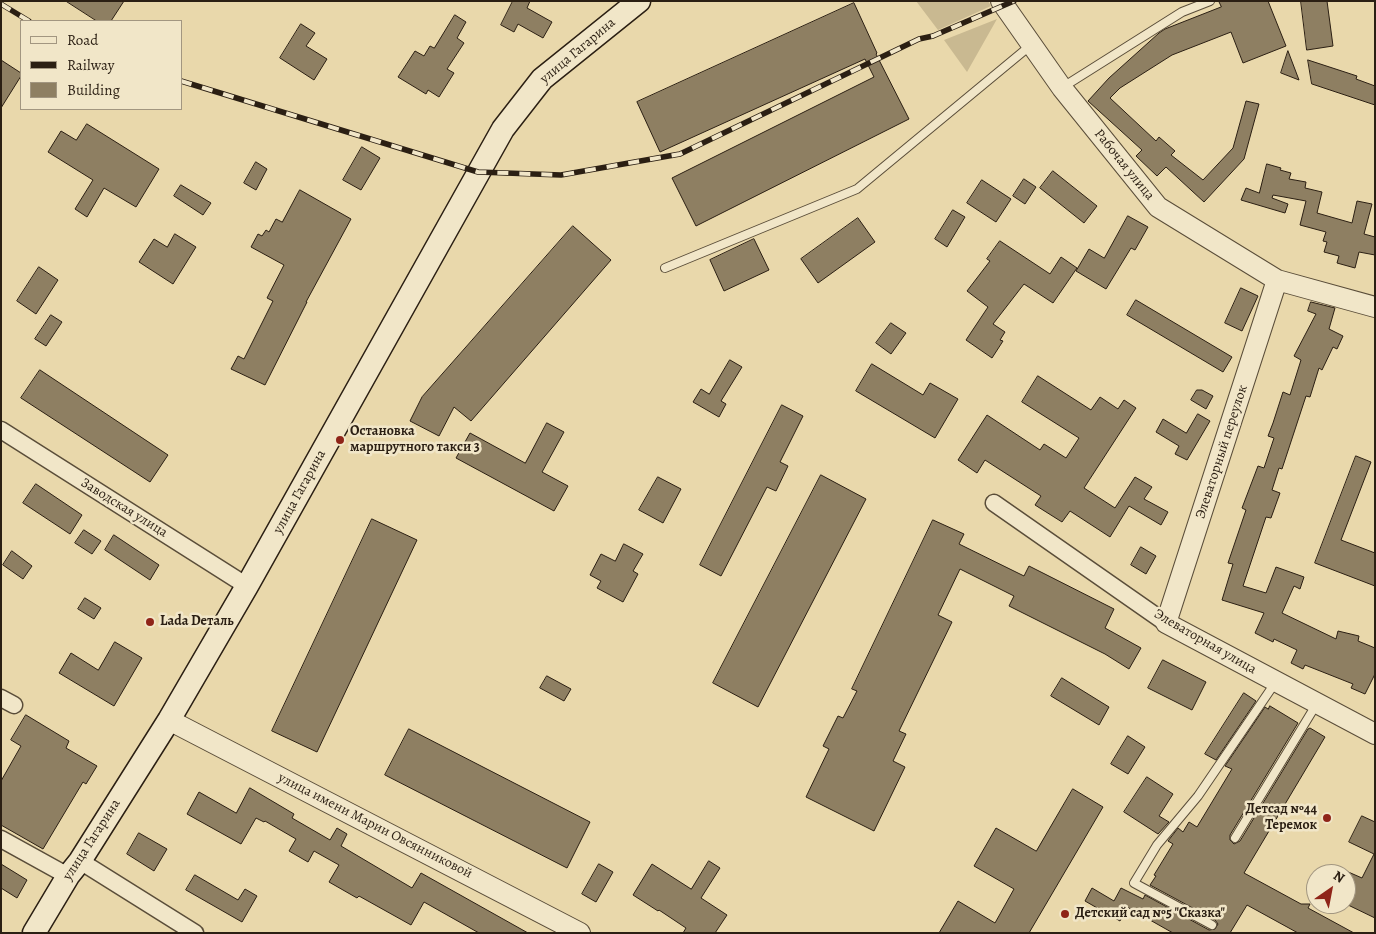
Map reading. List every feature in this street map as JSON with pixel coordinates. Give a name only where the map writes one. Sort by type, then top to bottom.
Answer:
[{"type":"main road","name":"улица Гагарина","points":[[34,933],[168,720],[247,586],[503,129],[542,79],[640,1]]},
{"type":"street","name":"Рабочая улица","points":[[1001,1],[1062,88],[1158,207],[1277,280],[1375,308]]},
{"type":"street","name":"Элеваторный переулок","points":[[1166,623],[1277,280]]},
{"type":"street","name":"Заводская улица","points":[[1,430],[247,586]]},
{"type":"street","name":"Элеваторная улица","points":[[994,503],[1166,623],[1375,734]]},
{"type":"street","name":"улица имени Марии Овсянниковой","points":[[168,720],[580,933]]},
{"type":"street","points":[[1,839],[74,869],[192,932]]},
{"type":"lane","points":[[1062,88],[1182,12],[1210,1]]},
{"type":"lane","points":[[665,268],[857,189],[1031,45]]},
{"type":"lane","points":[[1212,925],[1134,883],[1157,845],[1198,796],[1276,681]]},
{"type":"lane","points":[[1235,838],[1317,703]]},
{"type":"shaded area","points":[[916,1],[988,1],[991,6],[938,30]]},
{"type":"shaded area","points":[[997,19],[967,72],[944,40]]},
{"type":"building","points":[[66,1],[124,1],[112,20],[95,20]]},
{"type":"building","points":[[513,1],[530,1],[527,8],[552,22],[543,38],[518,24],[514,32],[501,25]]},
{"type":"building","points":[[1219,1],[1268,1],[1286,46],[1243,63],[1231,32],[1172,55],[1120,88],[1110,98],[1156,141],[1159,137],[1175,151],[1171,155],[1203,180],[1233,148],[1246,101],[1259,104],[1244,159],[1204,202],[1166,167],[1157,176],[1136,156],[1142,150],[1088,101],[1109,78],[1159,33],[1221,7]]},
{"type":"building","points":[[1301,1],[1327,1],[1333,46],[1307,50]]},
{"type":"building","points":[[854,3],[876,54],[909,119],[696,226],[672,178],[874,77],[865,59],[660,152],[637,102]]},
{"type":"building","points":[[455,15],[466,22],[457,38],[464,43],[447,69],[454,73],[439,97],[428,90],[426,94],[398,77],[415,51],[424,56],[430,46],[434,48]]},
{"type":"building","points":[[301,24],[315,33],[306,46],[327,59],[314,80],[280,58]]},
{"type":"building","points":[[1288,51],[1299,80],[1281,73]]},
{"type":"building","points":[[1,60],[20,72],[20,78],[1,108]]},
{"type":"building","points":[[1308,60],[1357,76],[1356,79],[1375,86],[1375,105],[1312,84]]},
{"type":"building","points":[[87,124],[159,169],[136,207],[104,188],[87,217],[75,209],[93,180],[48,152],[61,131],[76,140]]},
{"type":"building","points":[[362,147],[380,158],[361,190],[343,180]]},
{"type":"building","points":[[256,162],[267,169],[256,190],[244,183]]},
{"type":"building","points":[[1267,164],[1291,173],[1289,179],[1306,182],[1305,188],[1322,192],[1317,213],[1352,223],[1357,201],[1372,204],[1364,234],[1375,237],[1375,255],[1359,252],[1355,268],[1337,263],[1339,256],[1324,252],[1327,242],[1323,241],[1326,232],[1300,225],[1306,201],[1273,195],[1272,198],[1288,204],[1285,213],[1241,200],[1246,188],[1259,193]]},
{"type":"building","points":[[1053,171],[1097,206],[1084,223],[1040,188]]},
{"type":"building","points":[[1024,179],[1036,187],[1025,204],[1013,196]]},
{"type":"building","points":[[982,180],[1011,199],[996,222],[967,203]]},
{"type":"building","points":[[181,185],[211,203],[203,215],[174,196]]},
{"type":"building","points":[[300,190],[351,219],[306,302],[265,385],[231,369],[238,356],[244,359],[273,301],[267,298],[284,265],[251,247],[258,234],[262,236],[266,230],[269,232],[276,219],[282,222]]},
{"type":"building","points":[[953,210],[965,217],[947,247],[935,239]]},
{"type":"building","points":[[1128,216],[1148,227],[1135,250],[1131,248],[1106,289],[1076,271],[1089,249],[1104,258]]},
{"type":"building","points":[[858,218],[875,242],[818,283],[801,259]]},
{"type":"building","points":[[573,226],[611,260],[471,421],[454,407],[439,436],[410,421],[422,397]]},
{"type":"building","points":[[175,234],[196,247],[173,284],[139,262],[154,239],[167,247]]},
{"type":"building","points":[[754,239],[769,270],[724,291],[710,260]]},
{"type":"building","points":[[1000,241],[1050,274],[1061,257],[1077,268],[1053,303],[1024,284],[993,324],[1005,332],[1000,340],[1003,341],[992,358],[966,340],[988,307],[967,291],[990,261],[987,259]]},
{"type":"building","points":[[39,267],[58,280],[36,314],[17,301]]},
{"type":"building","points":[[1241,288],[1258,296],[1242,331],[1225,323]]},
{"type":"building","points":[[1136,300],[1232,357],[1223,372],[1127,315]]},
{"type":"building","points":[[1311,302],[1335,308],[1329,329],[1343,336],[1337,349],[1333,347],[1322,370],[1319,368],[1310,397],[1306,396],[1282,469],[1279,468],[1272,490],[1280,493],[1271,518],[1266,517],[1243,586],[1266,593],[1276,567],[1304,577],[1300,589],[1294,586],[1282,613],[1336,639],[1338,631],[1359,636],[1358,641],[1375,648],[1375,674],[1365,694],[1351,688],[1353,684],[1305,665],[1303,669],[1291,663],[1297,650],[1274,639],[1273,642],[1255,633],[1264,613],[1222,600],[1233,564],[1228,563],[1246,510],[1242,508],[1258,466],[1264,468],[1274,438],[1268,436],[1283,392],[1290,395],[1301,360],[1294,356],[1316,314],[1308,311]]},
{"type":"building","points":[[51,315],[62,322],[46,346],[35,339]]},
{"type":"building","points":[[891,323],[906,333],[891,354],[876,343]]},
{"type":"building","points":[[730,360],[742,367],[721,401],[726,404],[719,417],[693,402],[701,389],[709,394]]},
{"type":"building","points":[[872,364],[923,395],[930,383],[958,399],[935,438],[856,391]]},
{"type":"building","points":[[40,370],[168,455],[150,482],[21,398]]},
{"type":"building","points":[[1038,376],[1091,410],[1100,397],[1118,409],[1124,400],[1136,408],[1084,488],[1115,508],[1135,477],[1152,487],[1144,499],[1168,512],[1161,525],[1129,506],[1110,537],[1070,511],[1062,522],[1035,505],[1041,496],[985,460],[977,473],[958,460],[987,415],[1040,450],[1044,444],[1066,458],[1079,438],[1022,402]]},
{"type":"building","points":[[1197,390],[1202,390],[1213,396],[1206,409],[1191,400]]},
{"type":"building","points":[[782,405],[803,416],[780,462],[788,466],[776,491],[767,487],[721,576],[700,565]]},
{"type":"building","points":[[1198,414],[1210,421],[1187,460],[1175,454],[1179,446],[1156,432],[1163,419],[1186,433]]},
{"type":"building","points":[[547,423],[564,432],[542,472],[568,486],[554,511],[456,458],[470,433],[525,463]]},
{"type":"building","points":[[1356,456],[1371,462],[1341,540],[1375,553],[1375,586],[1315,563]]},
{"type":"building","points":[[821,475],[866,499],[758,707],[713,683]]},
{"type":"building","points":[[658,477],[681,489],[663,523],[639,510]]},
{"type":"building","points":[[36,484],[82,515],[70,534],[23,503]]},
{"type":"building","points":[[372,519],[417,540],[317,752],[272,731]]},
{"type":"building","points":[[933,520],[964,534],[959,544],[1024,576],[1029,566],[1114,609],[1105,628],[1141,648],[1129,669],[1105,654],[1009,606],[1014,596],[960,569],[938,615],[952,622],[899,731],[906,734],[893,761],[905,767],[874,831],[806,797],[829,749],[823,746],[838,716],[843,718],[857,691],[852,689]]},
{"type":"building","points":[[84,530],[101,541],[92,554],[75,543]]},
{"type":"building","points":[[114,535],[159,565],[150,580],[105,550]]},
{"type":"building","points":[[624,544],[643,554],[633,571],[638,574],[623,602],[597,588],[601,581],[590,575],[601,554],[615,561]]},
{"type":"building","points":[[1141,547],[1156,556],[1146,574],[1131,565]]},
{"type":"building","points":[[12,551],[32,566],[23,579],[3,565]]},
{"type":"building","points":[[85,598],[101,608],[94,619],[78,609]]},
{"type":"building","points":[[115,642],[142,658],[114,706],[59,673],[71,653],[98,670]]},
{"type":"building","points":[[1163,660],[1206,682],[1192,710],[1148,688]]},
{"type":"building","points":[[547,676],[571,689],[564,701],[540,688]]},
{"type":"building","points":[[1062,678],[1109,707],[1099,725],[1051,696]]},
{"type":"building","points":[[1244,693],[1256,701],[1216,760],[1205,754]]},
{"type":"building","points":[[1270,706],[1298,723],[1230,835],[1230,840],[1234,844],[1240,841],[1308,729],[1310,728],[1325,737],[1244,873],[1301,904],[1306,904],[1306,914],[1319,914],[1354,933],[1298,933],[1247,905],[1230,933],[1173,933],[1127,907],[1120,921],[1085,901],[1092,888],[1114,901],[1121,888],[1143,899],[1145,895],[1209,930],[1215,929],[1218,924],[1215,920],[1150,885],[1173,844],[1168,841],[1178,828],[1183,832],[1189,822],[1197,827],[1232,769],[1225,766],[1265,707],[1268,709]]},
{"type":"building","points":[[26,715],[69,741],[66,748],[97,766],[86,784],[83,782],[43,849],[1,825],[1,781],[21,746],[11,740]]},
{"type":"building","points":[[409,729],[590,822],[567,868],[385,775]]},
{"type":"building","points":[[1128,736],[1145,747],[1128,774],[1111,764]]},
{"type":"building","points":[[1147,777],[1173,794],[1159,816],[1169,822],[1158,834],[1124,812]]},
{"type":"building","points":[[250,788],[294,814],[292,818],[330,840],[337,828],[347,834],[341,846],[412,888],[421,873],[528,933],[479,933],[424,902],[411,925],[359,896],[357,898],[329,882],[339,865],[314,851],[308,862],[289,851],[296,839],[265,821],[256,818],[241,844],[187,814],[199,792],[236,813]]},
{"type":"building","points":[[1073,789],[1103,807],[1029,933],[939,933],[958,901],[995,923],[1014,889],[974,866],[996,828],[1036,851]]},
{"type":"building","points":[[1362,816],[1375,822],[1375,918],[1356,909],[1356,875],[1362,878],[1374,854],[1349,842]]},
{"type":"building","points":[[139,833],[167,849],[154,871],[127,854]]},
{"type":"building","points":[[709,861],[720,868],[701,898],[727,915],[715,933],[683,933],[686,928],[633,895],[652,864],[691,889]]},
{"type":"building","points":[[1,864],[27,880],[17,898],[1,888]]},
{"type":"building","points":[[599,864],[613,872],[596,902],[582,894]]},
{"type":"building","points":[[195,875],[238,900],[245,889],[257,896],[242,922],[186,890]]},
{"type":"railway","points":[[182,81],[478,172],[561,175],[680,154],[919,39],[933,36],[1014,1]]},
{"type":"railway","points":[[1,4],[27,20]]},
{"type":"place","name":"Остановка маршрутного такси 3","points":[[340,440]]},
{"type":"place","name":"Lada Dеталь","points":[[150,622]]},
{"type":"place","name":"Детсад №44 Теремок","points":[[1327,818]]},
{"type":"place","name":"Детский сад №5 \"Сказка\"","points":[[1065,914]]}]
